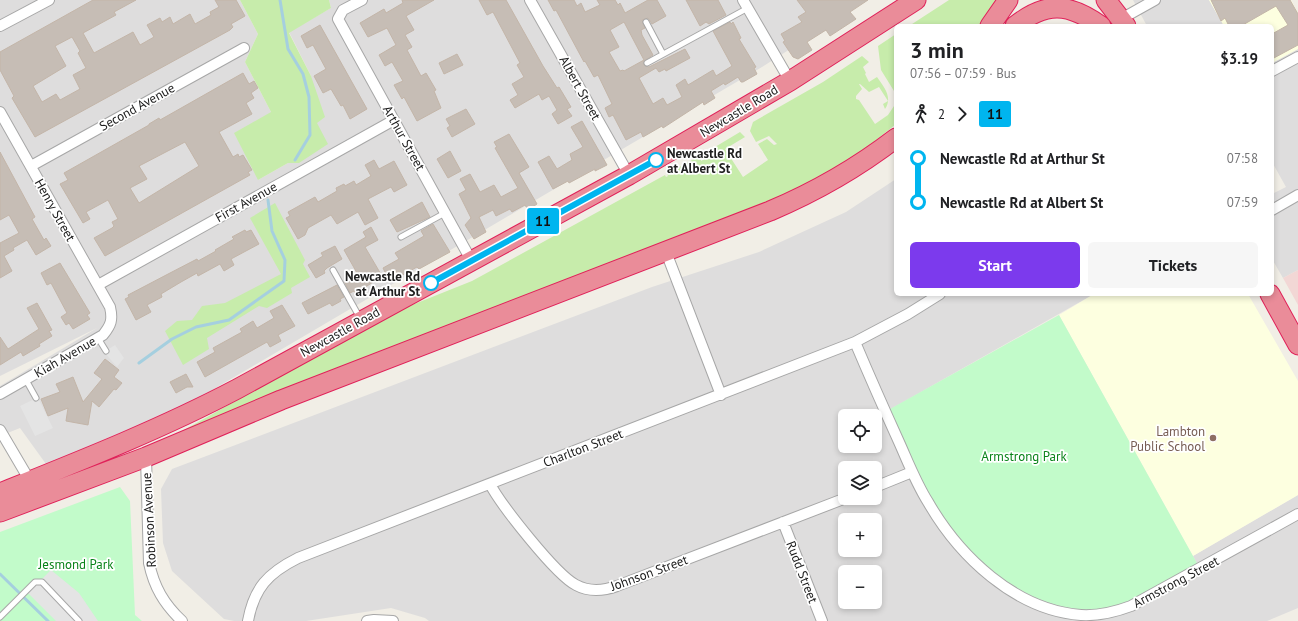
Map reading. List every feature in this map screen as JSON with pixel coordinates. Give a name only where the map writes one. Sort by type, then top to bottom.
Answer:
[{"type":"highway","name":"Newcastle Road","points":[[0,493],[140,436],[198,409],[629,175],[790,81],[916,0]]},
{"type":"highway","points":[[991,24],[1008,0]]},
{"type":"highway","points":[[1078,0],[1117,24]]},
{"type":"highway","points":[[1107,1],[1117,24]]},
{"type":"highway","points":[[1018,24],[1034,12],[1055,8],[1076,12],[1097,24]]},
{"type":"highway","points":[[0,512],[146,457],[289,397],[666,252],[800,198],[852,170],[894,139]]},
{"type":"highway","points":[[1271,296],[1296,338]]},
{"type":"highway","points":[[140,436],[146,457]]},
{"type":"highway","points":[[30,481],[39,498]]},
{"type":"street","points":[[0,26],[49,0]]},
{"type":"street","name":"Arthur Street","points":[[362,0],[343,10],[338,16],[340,24],[471,260]]},
{"type":"street","name":"Albert Street","points":[[530,0],[629,175]]},
{"type":"street","points":[[1117,24],[1155,0]]},
{"type":"street","points":[[745,4],[790,81]]},
{"type":"street","name":"Second Avenue","points":[[31,166],[244,48]]},
{"type":"street","points":[[1274,70],[1298,57]]},
{"type":"street","name":"Henry Street","points":[[0,112],[110,307]]},
{"type":"street","name":"First Avenue","points":[[98,285],[394,120]]},
{"type":"street","points":[[1274,209],[1298,195]]},
{"type":"street","points":[[666,252],[721,395]]},
{"type":"street","name":"Charlton Street","points":[[248,621],[259,589],[267,578],[286,564],[855,342],[908,314],[937,296]]},
{"type":"street","name":"Kiah Avenue","points":[[0,394],[98,338],[110,326],[113,318],[110,307]]},
{"type":"street","name":"Armstrong Street","points":[[855,342],[912,472],[927,502],[942,525],[962,549],[986,571],[1008,589],[1036,604],[1049,609],[1082,615],[1110,612],[1131,606],[1298,514]]},
{"type":"street","points":[[0,430],[4,444],[30,481]]},
{"type":"street","name":"Robinson Avenue","points":[[146,457],[149,563],[152,577],[163,600],[182,621]]},
{"type":"street","points":[[882,483],[912,472]]},
{"type":"street","name":"Johnson Street","points":[[490,484],[502,504],[563,576],[577,586],[593,590],[605,590],[617,586],[838,501]]},
{"type":"street","name":"Rudd Street","points":[[783,522],[822,621]]},
{"type":"street","points":[[366,621],[393,621]]},
{"type":"lane","points":[[647,63],[745,4]]},
{"type":"lane","points":[[646,22],[663,54]]},
{"type":"lane","points":[[401,237],[444,213]]},
{"type":"lane","points":[[333,270],[362,320]]},
{"type":"lane","points":[[98,338],[106,351]]},
{"type":"lane","points":[[26,380],[36,398]]},
{"type":"lane","points":[[0,617],[35,582],[42,582],[79,621]]},
{"type":"shaded area","points":[[0,0],[240,0],[258,34],[245,62],[271,112],[258,180],[288,163],[299,163],[316,123],[311,76],[289,32],[331,8],[329,0],[867,0],[762,67],[185,406],[46,464],[20,428],[0,436],[0,386],[97,328],[0,376]]},
{"type":"shaded area","points":[[1133,0],[1209,0],[1223,24],[1146,24]]},
{"type":"shaded area","points":[[1209,0],[1291,0],[1298,13],[1298,49],[1274,62],[1274,24],[1223,24]]},
{"type":"shaded area","points":[[1298,49],[1298,270],[1283,278],[1274,262],[1274,193],[1286,187],[1274,166],[1274,62]]},
{"type":"shaded area","points":[[894,180],[894,296],[1090,296],[891,409],[924,485],[945,520],[960,539],[992,571],[1022,591],[1197,564],[1193,556],[1298,495],[1298,608],[1267,621],[429,621],[425,618],[391,608],[306,621],[234,621],[224,619],[172,571],[163,543],[161,489],[172,469],[652,287],[759,252],[846,212]]},
{"type":"shaded area","points":[[1298,270],[1298,305],[1283,278]]},
{"type":"shaded area","name":"Lambton Public School","points":[[1091,296],[1249,296],[1298,381],[1298,495],[1193,556],[1059,315]]},
{"type":"shaded area","points":[[115,345],[124,358],[117,367],[104,352]]},
{"type":"shaded area","points":[[39,397],[39,400],[53,428],[35,436],[20,406]]},
{"type":"shaded area","points":[[51,570],[79,593],[98,621],[56,621],[28,593]]},
{"type":"green space","points":[[240,0],[329,0],[331,8],[289,33],[311,76],[325,117],[317,123],[328,144],[299,163],[288,163],[258,180],[234,133],[271,112],[245,62],[258,34]]},
{"type":"green space","points":[[949,0],[999,0],[983,24],[912,24]]},
{"type":"green space","points":[[894,35],[894,91],[881,70],[878,46]]},
{"type":"green space","points":[[862,56],[869,62],[863,67],[869,82],[877,77],[887,92],[888,101],[879,87],[869,92],[860,84],[862,89],[856,96],[856,99],[859,100],[875,124],[888,115],[894,106],[894,126],[854,158],[787,195],[168,439],[392,313],[472,281],[665,175],[666,177],[668,176],[667,174],[701,155],[701,161],[717,152],[715,147],[740,132],[745,137],[725,149],[743,177],[768,160],[758,144],[767,139],[774,145],[777,144],[769,136],[756,142],[750,131],[753,122],[823,82]]},
{"type":"green space","points":[[888,101],[887,105],[885,109],[883,104]]},
{"type":"green space","points":[[275,203],[305,260],[303,264],[310,277],[291,288],[292,293],[267,308],[259,306],[207,338],[209,349],[183,365],[165,331],[177,321],[192,320],[202,306],[225,303],[281,274],[250,218]]},
{"type":"green space","name":"Armstrong Park","points":[[1059,315],[1198,565],[1146,595],[1114,607],[1089,609],[1064,607],[1041,600],[1018,589],[997,575],[960,540],[945,521],[915,466],[890,409]]},
{"type":"green space","name":"Jesmond Park","points":[[120,487],[130,501],[135,615],[142,621],[0,621],[0,532]]},
{"type":"building","points":[[93,0],[136,0],[114,12],[116,15],[83,33],[94,53],[133,32],[140,45],[154,37],[147,25],[160,18],[162,22],[170,17],[173,24],[190,14],[195,24],[211,15],[210,12],[219,7],[215,0],[236,0],[245,16],[231,24],[233,27],[230,30],[35,137],[12,98],[14,96],[0,70],[0,52]],"holes":[[[72,37],[80,51],[78,53],[86,68],[73,75],[80,89],[60,100],[56,94],[42,102],[33,86],[66,66],[55,46]]]},
{"type":"building","points":[[402,0],[434,0],[406,16],[414,30],[405,35],[412,47],[407,50],[421,76],[426,73],[436,90],[434,91],[441,108],[417,121],[404,97],[402,99],[394,85],[403,81],[392,62],[385,66],[379,55],[396,45],[387,28],[368,37],[360,23],[384,9],[386,13],[403,3]]},
{"type":"building","points":[[479,0],[506,0],[543,66],[557,88],[559,87],[571,107],[567,109],[572,116],[558,124],[552,114],[557,110],[549,96],[542,100],[539,94],[515,108],[510,100],[518,95],[512,84],[524,77],[517,65],[520,63],[493,12],[487,15]]},
{"type":"building","points":[[548,0],[574,0],[577,6],[581,3],[585,12],[600,5],[597,0],[615,0],[618,5],[620,3],[625,13],[648,0],[657,0],[666,16],[652,24],[648,18],[642,20],[645,28],[641,30],[642,35],[653,55],[644,61],[644,65],[649,67],[685,49],[690,58],[666,71],[665,69],[659,72],[656,68],[639,78],[653,104],[663,98],[667,105],[682,97],[676,85],[685,79],[688,85],[713,70],[716,76],[732,66],[713,31],[730,22],[731,24],[733,22],[741,38],[739,39],[756,67],[754,68],[757,74],[743,82],[741,82],[738,77],[725,85],[724,83],[711,91],[715,98],[704,105],[703,102],[663,128],[662,126],[643,137],[641,132],[626,140],[613,115],[609,117],[605,108],[612,104],[598,75],[594,77],[585,61],[584,62],[556,10],[554,11]],"holes":[[[624,22],[644,60],[624,71],[620,71],[609,52],[619,47],[610,30]]]},
{"type":"building","points":[[686,0],[718,0],[726,15],[709,24],[706,22],[700,26]]},
{"type":"building","points":[[797,0],[868,0],[850,12],[856,19],[830,36],[826,30],[807,42],[812,50],[798,59],[793,57],[783,42],[785,41],[781,34],[802,22],[798,17],[806,12]]},
{"type":"building","points":[[1211,0],[1290,0],[1298,14],[1298,45],[1274,58],[1274,33],[1288,25],[1276,6],[1244,24],[1228,24],[1225,18],[1221,21]]},
{"type":"building","points":[[320,25],[367,109],[350,119],[343,105],[341,106],[331,89],[323,93],[314,76],[326,69],[313,45],[307,48],[301,36]]},
{"type":"building","points":[[457,54],[463,65],[444,74],[439,63]]},
{"type":"building","points":[[243,73],[249,84],[254,81],[258,88],[251,93],[254,98],[246,103],[252,114],[219,132],[233,157],[238,154],[239,157],[243,155],[252,170],[248,172],[250,175],[105,256],[94,238],[112,228],[114,226],[112,222],[118,219],[108,200],[86,212],[90,219],[83,223],[60,184],[68,180],[64,173],[159,118],[160,120]],"holes":[[[185,142],[199,166],[139,203],[130,188],[147,179],[139,166]]]},
{"type":"building","points":[[466,109],[475,124],[452,137],[447,128],[450,126],[446,119]]},
{"type":"building","points":[[582,121],[607,165],[595,171],[595,169],[569,183],[568,181],[553,189],[538,162],[549,156],[557,169],[572,160],[570,154],[583,147],[571,127]]},
{"type":"building","points":[[509,134],[529,167],[519,173],[537,204],[528,210],[525,205],[512,212],[510,209],[496,216],[493,210],[479,217],[486,232],[474,239],[465,225],[471,218],[459,194],[466,190],[460,179],[470,174],[480,192],[494,185],[501,197],[518,188],[495,148],[497,147],[494,142]]},
{"type":"building","points":[[450,151],[461,171],[448,178],[437,159]]},
{"type":"building","points":[[0,152],[35,217],[32,219],[44,240],[46,238],[51,246],[36,255],[27,240],[13,248],[14,250],[4,256],[12,271],[0,278],[0,243],[19,233],[9,215],[0,220]]},
{"type":"building","points":[[374,160],[379,169],[394,161],[407,185],[394,192],[391,187],[368,199],[378,218],[365,225],[358,212],[337,224],[331,215],[308,228],[305,235],[298,239],[286,218],[290,216],[288,212],[315,197],[318,202],[337,191],[336,188],[344,184],[345,186],[354,181],[356,185],[371,176],[365,165]]},
{"type":"building","points":[[422,202],[430,217],[397,232],[390,220]]},
{"type":"building","points":[[433,224],[450,252],[419,269],[417,267],[399,277],[396,271],[387,276],[383,268],[399,259],[395,253],[424,236],[421,231]]},
{"type":"building","points":[[371,227],[378,240],[365,247],[382,276],[355,294],[354,291],[350,293],[344,281],[357,273],[344,250],[366,237],[363,232]]},
{"type":"building","points":[[245,230],[246,232],[251,230],[259,244],[231,259],[234,265],[224,271],[220,264],[198,276],[197,273],[161,294],[162,297],[147,305],[151,312],[136,320],[125,299],[129,297],[128,295],[197,259],[198,261],[216,251],[215,250],[234,239],[232,237]]},
{"type":"building","points":[[335,246],[342,259],[327,268],[324,271],[325,273],[316,278],[308,265],[323,256],[321,253]]},
{"type":"building","points":[[60,263],[90,313],[87,315],[90,319],[73,329],[69,323],[66,325],[61,317],[67,313],[51,283],[47,285],[41,273]]},
{"type":"building","points":[[337,285],[344,297],[340,299],[341,301],[332,306],[330,303],[308,314],[302,303]]},
{"type":"building","points":[[37,303],[52,330],[49,331],[52,336],[39,344],[40,346],[23,356],[21,352],[0,365],[0,337],[8,349],[39,329],[27,308]]},
{"type":"building","points":[[282,305],[295,326],[278,335],[281,341],[270,347],[267,342],[205,377],[197,362],[215,352],[213,348],[242,332],[240,329],[253,321],[257,328],[274,318],[270,311]]},
{"type":"building","points":[[105,359],[119,370],[114,377],[122,383],[116,390],[114,389],[99,407],[92,401],[88,425],[66,421],[68,408],[48,416],[41,399],[60,392],[56,384],[73,377],[83,402],[102,379],[94,373]]},
{"type":"building","points":[[186,374],[193,387],[187,387],[176,393],[170,382]]},
{"type":"waterway","points":[[280,0],[288,49],[303,74],[309,97],[310,135],[295,160]]},
{"type":"waterway","points":[[139,363],[172,339],[196,327],[229,320],[284,281],[285,260],[272,231],[268,200]]},
{"type":"waterway","points":[[0,574],[48,621]]},
{"type":"bus line","name":"11","points":[[431,283],[656,160]]},
{"type":"place","name":"Newcastle Rd at Albert St","points":[[656,160]]},
{"type":"place","name":"Newcastle Rd at Arthur St","points":[[431,283]]},
{"type":"place","name":"Lambton Public School","points":[[1213,438]]}]
